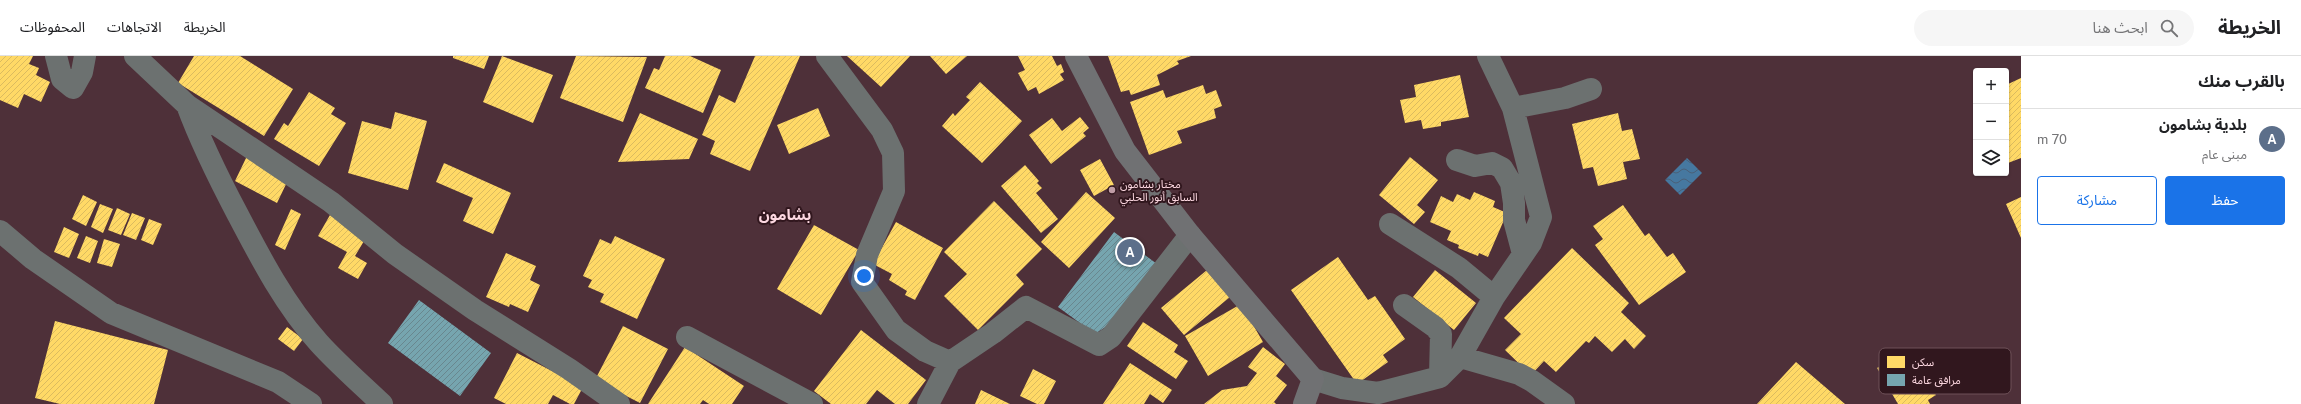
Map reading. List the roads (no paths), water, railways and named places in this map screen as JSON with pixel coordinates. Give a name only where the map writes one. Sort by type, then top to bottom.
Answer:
[{"type":"main road","points":[[1076,56],[1125,151],[1190,235],[1313,379],[1304,404]]},
{"type":"street","points":[[56,56],[62,79],[73,88],[82,72],[85,56]]},
{"type":"street","points":[[135,56],[187,105],[331,202],[395,254],[475,310],[569,369],[619,404]]},
{"type":"street","points":[[827,56],[882,130],[893,153],[894,191],[867,255],[862,282],[896,330],[925,350],[950,362]]},
{"type":"street","points":[[1313,379],[1375,399],[1440,377],[1460,357],[1494,297],[1522,254],[1531,243],[1541,217],[1513,108],[1488,56]]},
{"type":"street","points":[[1513,108],[1565,98],[1591,89]]},
{"type":"street","points":[[187,105],[200,142],[261,260],[287,301],[319,342],[382,404]]},
{"type":"street","points":[[1457,160],[1476,166],[1492,163],[1502,168],[1511,183],[1514,203],[1514,220],[1522,254]]},
{"type":"street","points":[[1390,224],[1458,268],[1494,297]]},
{"type":"street","points":[[0,231],[33,259],[111,313],[278,382],[311,404]]},
{"type":"street","points":[[928,404],[950,362],[993,333],[1026,307],[1099,345],[1111,337],[1190,235]]},
{"type":"street","points":[[1404,305],[1435,327],[1441,334],[1440,377]]},
{"type":"street","points":[[687,337],[812,404]]},
{"type":"street","points":[[1460,357],[1519,374],[1532,381],[1564,404]]},
{"type":"water","points":[[1687,158],[1702,173],[1680,195],[1665,180]]},
{"type":"place","name":"مختار بشامون السابق أنور الحلبي","points":[[1112,190]]},
{"type":"place","name":"بلدية بشامون","points":[[1130,252]]},
{"type":"district","name":"بشامون","points":[[785,214]]}]
